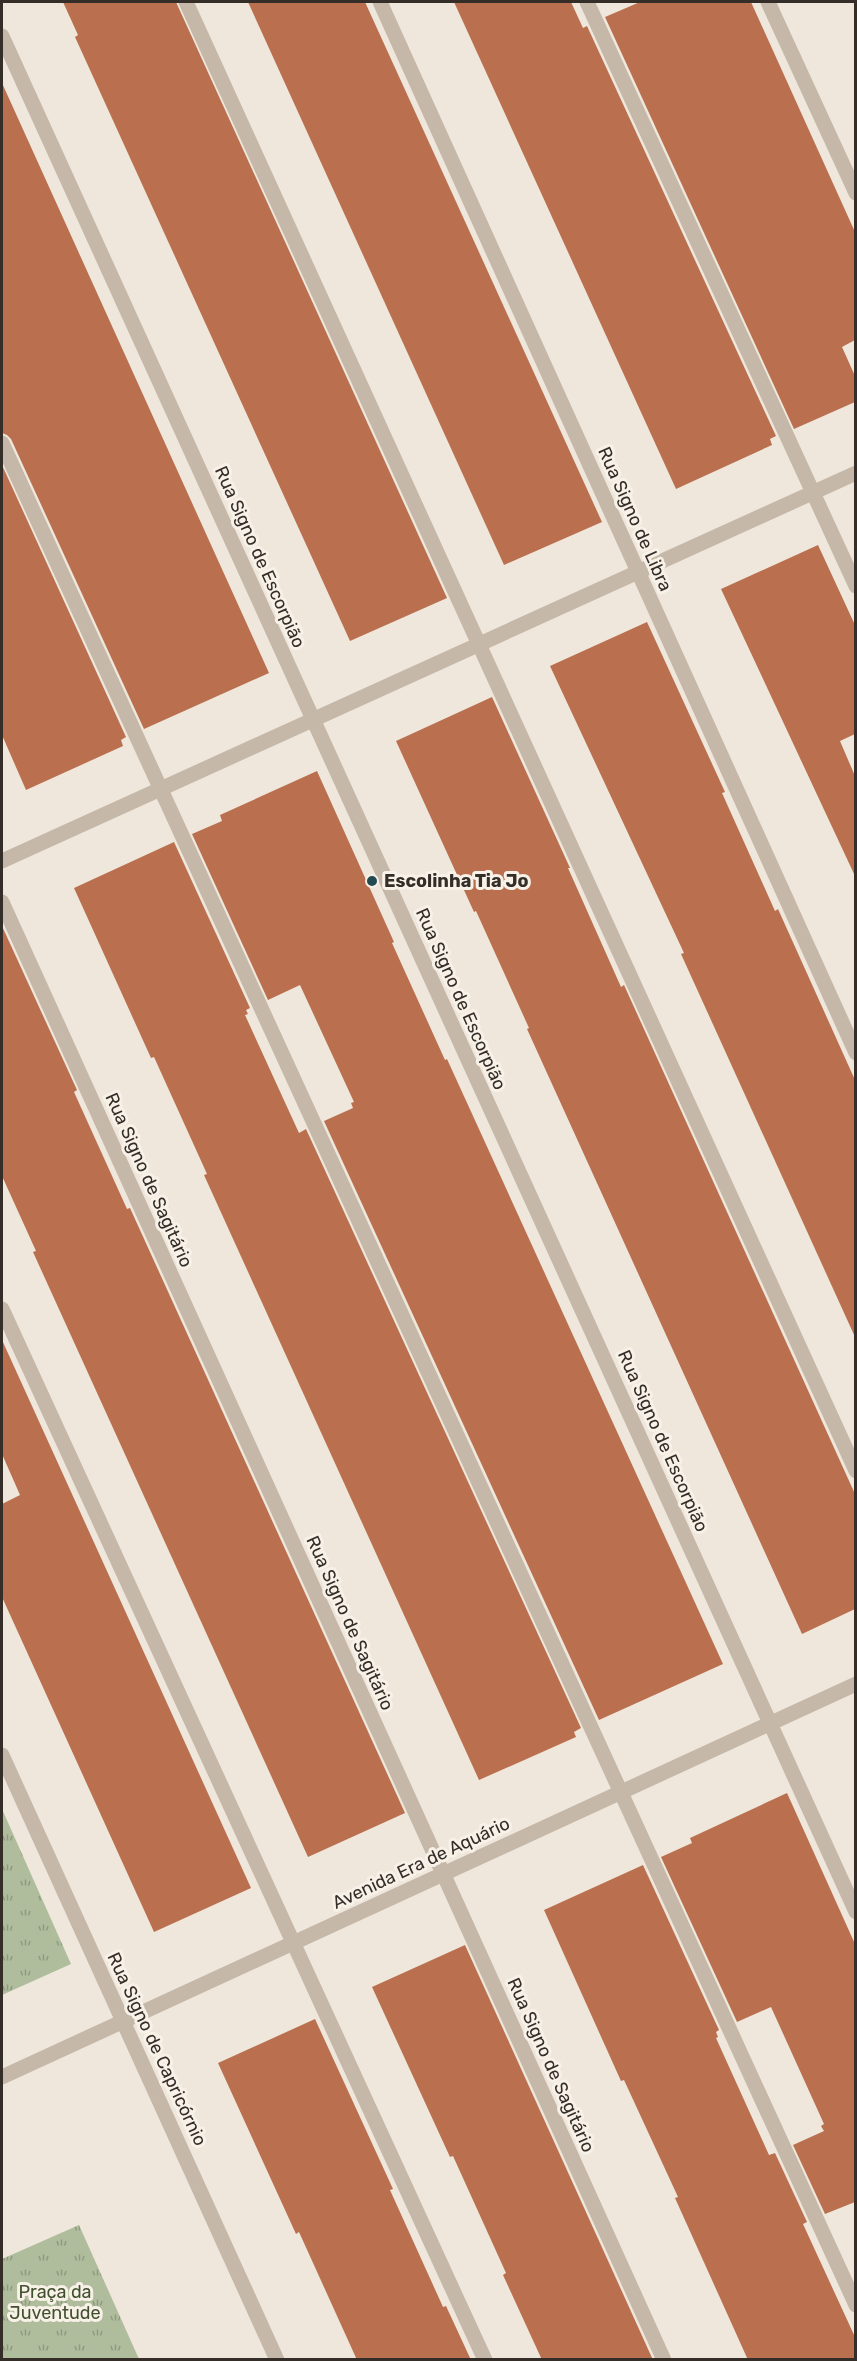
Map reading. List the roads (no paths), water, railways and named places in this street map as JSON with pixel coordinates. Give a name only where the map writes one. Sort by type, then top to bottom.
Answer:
[{"type":"street","points":[[186,2],[855,1471]]},
{"type":"street","name":"Rua Signo de Libra","points":[[380,2],[855,1053]]},
{"type":"street","points":[[587,2],[855,586]]},
{"type":"street","points":[[768,2],[855,194]]},
{"type":"street","name":"Rua Signo de Escorpião","points":[[2,36],[855,1912]]},
{"type":"street","points":[[2,443],[855,2305]]},
{"type":"street","points":[[2,861],[855,472]]},
{"type":"street","name":"Rua Signo de Sagitário","points":[[2,902],[664,2360]]},
{"type":"street","points":[[2,1310],[484,2360]]},
{"type":"street","name":"Avenida Era de Aquário","points":[[2,2077],[855,1684]]},
{"type":"street","name":"Rua Signo de Capricórnio","points":[[2,1755],[277,2360]]},
{"type":"place","name":"Escolinha Tia Jo","points":[[372,881]]},
{"type":"park label","name":"Praça da Juventude","points":[[55,2302]]}]
